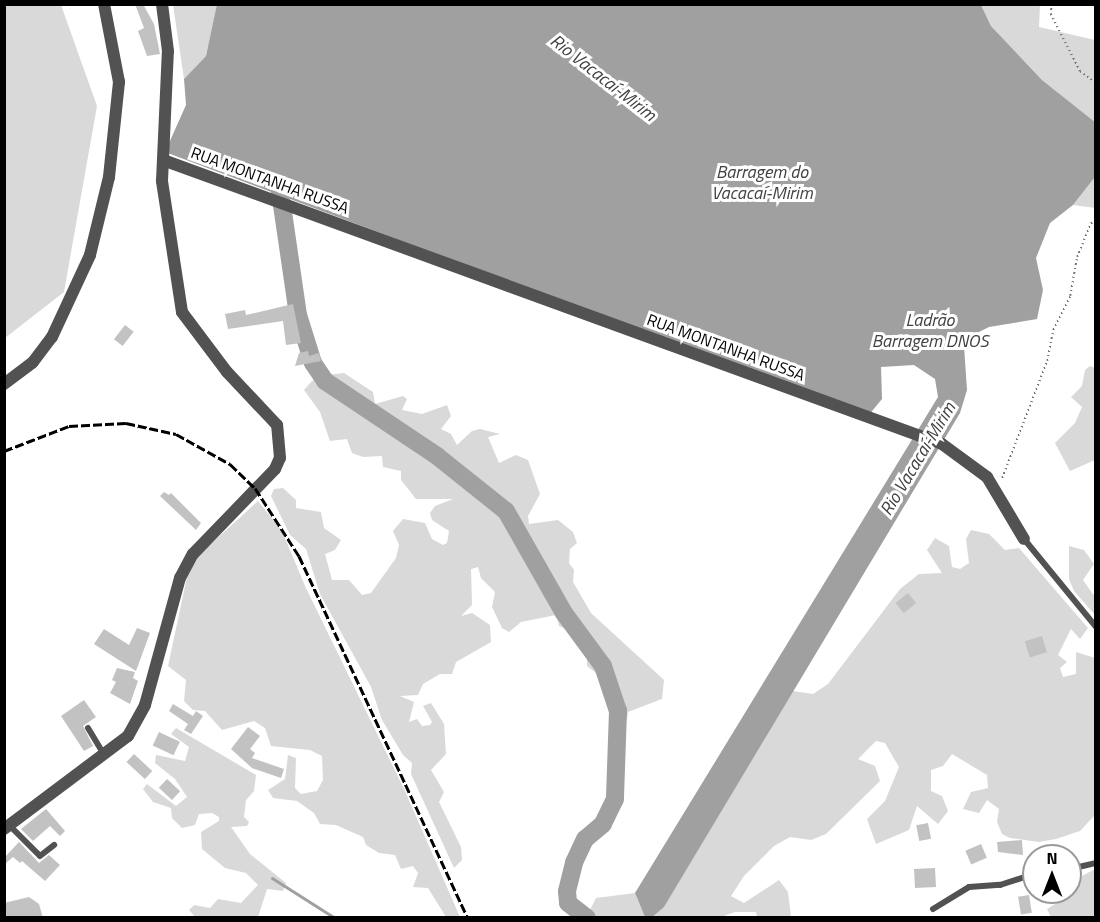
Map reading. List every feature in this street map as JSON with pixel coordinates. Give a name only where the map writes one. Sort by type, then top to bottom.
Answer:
[{"type":"street","points":[[4,384],[33,362],[52,337],[90,255],[109,177],[119,82],[104,4]]},
{"type":"street","points":[[7,828],[105,756],[128,736],[145,705],[173,597],[193,554],[275,469],[280,458],[277,424],[221,364],[182,312],[162,182],[168,51],[162,4]]},
{"type":"street","name":"RUA MONTANHA RUSSA","points":[[163,160],[942,444],[982,472],[997,490],[1024,539]]},
{"type":"lane","points":[[1024,539],[1095,627]]},
{"type":"lane","points":[[88,728],[105,756]]},
{"type":"lane","points":[[7,828],[40,856],[54,846]]},
{"type":"lane","points":[[933,909],[969,887],[1000,885],[1022,878]]},
{"type":"path","points":[[1052,4],[1052,14],[1080,71],[1095,83]]},
{"type":"path","points":[[997,490],[1047,361],[1053,330],[1070,296],[1077,257],[1091,223],[1095,222]]},
{"type":"shaded area","points":[[5,4],[61,5],[97,106],[64,292],[5,338]]},
{"type":"shaded area","points":[[173,5],[217,5],[206,56],[184,79]]},
{"type":"shaded area","points":[[981,5],[1040,5],[1039,27],[1095,40],[1095,123],[1042,80],[991,26]]},
{"type":"shaded area","points":[[1095,177],[1095,208],[1073,205]]},
{"type":"shaded area","points":[[1090,366],[1095,368],[1095,460],[1070,471],[1055,443],[1075,423],[1082,407],[1071,397],[1082,386],[1085,370]]},
{"type":"shaded area","points":[[344,373],[373,392],[375,404],[403,396],[407,399],[402,410],[422,414],[447,405],[451,416],[441,429],[451,434],[457,445],[472,431],[480,429],[500,434],[488,437],[499,463],[516,455],[528,460],[540,494],[528,516],[529,524],[558,520],[573,532],[577,543],[570,549],[569,563],[574,570],[573,582],[591,613],[664,680],[662,699],[628,712],[627,720],[615,720],[609,710],[606,681],[587,666],[587,653],[578,634],[559,626],[556,615],[521,622],[509,632],[502,628],[492,607],[495,592],[481,578],[478,567],[471,569],[472,605],[461,616],[472,613],[490,625],[491,642],[456,662],[452,674],[440,674],[423,684],[418,695],[400,696],[414,702],[409,722],[417,719],[422,726],[430,725],[432,722],[423,706],[431,703],[444,724],[446,754],[431,770],[444,792],[439,802],[461,847],[462,860],[454,868],[411,774],[412,763],[403,755],[382,720],[371,687],[320,594],[306,549],[290,535],[271,496],[274,489],[283,488],[296,500],[296,508],[321,512],[324,528],[341,540],[335,550],[325,554],[332,580],[349,580],[362,595],[371,593],[396,558],[399,545],[393,531],[403,519],[425,523],[432,539],[443,545],[447,543],[449,531],[432,520],[430,513],[435,506],[453,499],[416,499],[401,480],[401,471],[383,467],[382,456],[363,457],[352,453],[347,439],[330,441],[320,412],[304,390],[312,381],[327,375]]},
{"type":"shaded area","points":[[258,501],[282,531],[305,586],[405,791],[460,917],[446,917],[428,888],[413,887],[418,873],[413,866],[401,869],[395,855],[379,853],[366,845],[363,837],[336,825],[320,824],[314,813],[297,801],[273,798],[268,790],[285,779],[288,755],[296,758],[295,788],[301,794],[317,791],[323,780],[322,756],[310,750],[271,746],[265,728],[254,721],[222,730],[205,711],[193,710],[184,701],[186,680],[168,666],[187,577],[199,555]]},
{"type":"shaded area","points":[[971,530],[989,534],[1005,550],[1019,548],[1088,628],[1080,639],[1071,629],[1058,655],[1067,662],[1060,668],[1063,677],[1076,674],[1076,652],[1095,658],[1095,815],[1080,831],[1056,839],[1039,842],[1010,838],[1002,834],[997,822],[999,809],[987,800],[979,813],[963,809],[971,792],[988,788],[987,775],[952,754],[943,766],[931,770],[931,791],[942,796],[948,811],[938,824],[917,806],[909,830],[876,844],[867,819],[885,801],[899,767],[885,743],[876,741],[858,759],[875,766],[880,781],[826,834],[811,840],[790,837],[774,846],[744,876],[731,896],[744,903],[779,880],[788,892],[791,917],[757,917],[756,912],[735,912],[721,917],[651,918],[664,906],[793,691],[813,694],[828,684],[900,589],[919,574],[942,573],[927,550],[935,538],[949,546],[952,567],[960,569],[969,563],[966,539]]},
{"type":"shaded area","points":[[1069,546],[1084,550],[1094,564],[1083,580],[1095,597],[1095,615],[1074,591],[1069,579]]},
{"type":"shaded area","points":[[176,728],[256,775],[254,791],[246,800],[244,817],[249,822],[247,826],[231,827],[250,854],[286,883],[283,891],[267,889],[258,917],[195,917],[189,910],[194,905],[210,908],[218,899],[241,903],[258,885],[246,873],[225,868],[202,849],[201,832],[219,821],[219,817],[212,813],[199,814],[195,825],[182,828],[172,818],[171,808],[153,802],[143,789],[147,784],[176,806],[187,797],[175,779],[155,763],[156,755],[185,761],[189,747],[171,734]]},
{"type":"shaded area","points":[[1095,869],[1094,917],[1051,917],[1047,909],[1055,904],[1082,904],[1082,876]]},
{"type":"shaded area","points":[[635,893],[645,917],[581,918],[589,912],[596,898]]},
{"type":"water","name":"Barragem do Vacacaí-Mirim","points":[[217,4],[981,5],[991,26],[1042,80],[1096,123],[1095,177],[1073,205],[1050,223],[1036,258],[1043,290],[1037,319],[989,327],[969,337],[964,346],[967,390],[960,413],[664,907],[651,918],[645,917],[635,893],[938,397],[935,379],[914,365],[881,367],[882,399],[868,416],[165,152],[186,105],[184,79],[206,56]]},
{"type":"building","points":[[135,4],[143,4],[154,24],[160,54],[147,56],[138,31],[144,28]]},
{"type":"building","points":[[293,304],[301,343],[286,345],[283,321],[228,329],[225,314],[245,310],[246,315]]},
{"type":"building","points":[[125,325],[134,332],[123,346],[114,339]]},
{"type":"building","points":[[308,351],[309,356],[319,353],[321,361],[295,366],[299,353]]},
{"type":"building","points":[[164,492],[169,495],[171,493],[201,523],[196,530],[160,496]]},
{"type":"building","points":[[908,593],[916,603],[904,613],[896,603]]},
{"type":"building","points":[[137,628],[150,633],[136,671],[94,644],[104,629],[129,645]]},
{"type":"building","points":[[1042,636],[1047,652],[1030,658],[1025,641]]},
{"type":"building","points":[[117,668],[135,672],[133,678],[138,681],[130,704],[110,693],[116,682],[112,680]]},
{"type":"building","points":[[84,700],[96,717],[83,726],[93,746],[84,751],[61,716]]},
{"type":"building","points":[[173,704],[193,716],[196,711],[203,716],[191,734],[184,730],[188,724],[169,711]]},
{"type":"building","points":[[248,727],[260,736],[250,749],[255,753],[252,758],[284,769],[281,778],[252,768],[231,749]]},
{"type":"building","points":[[159,732],[180,742],[174,755],[153,746]]},
{"type":"building","points":[[134,754],[152,771],[145,779],[126,762]]},
{"type":"building","points":[[167,779],[180,791],[172,800],[159,788]]},
{"type":"building","points":[[46,809],[65,831],[60,836],[50,826],[33,841],[21,829]]},
{"type":"building","points":[[928,823],[931,839],[919,841],[916,825]]},
{"type":"building","points":[[1022,840],[1022,855],[998,852],[997,842]]},
{"type":"building","points":[[19,842],[39,863],[49,855],[60,865],[45,881],[22,861],[20,863],[13,857],[6,863],[4,858]]},
{"type":"building","points":[[981,844],[987,858],[971,864],[965,851]]},
{"type":"building","points":[[935,868],[936,887],[915,888],[914,869]]},
{"type":"building","points":[[1022,896],[1022,904],[1030,904],[1032,913],[1021,914],[1018,897]]},
{"type":"building","points":[[29,897],[39,904],[43,918],[4,918],[4,903]]},
{"type":"waterway","name":"Rio Vacacaí-Mirim","points":[[277,171],[298,315],[313,363],[325,381],[437,456],[506,511],[564,613],[603,666],[618,711],[615,799],[603,824],[585,839],[574,863],[567,891],[568,903],[587,918]]},
{"type":"waterway","points":[[272,878],[335,918]]},
{"type":"railway","points":[[4,451],[69,426],[126,423],[176,434],[230,464],[255,488],[299,556],[468,918]]},
{"type":"water label","name":"Ladrão Barragem DNOS","points":[[930,331]]}]
